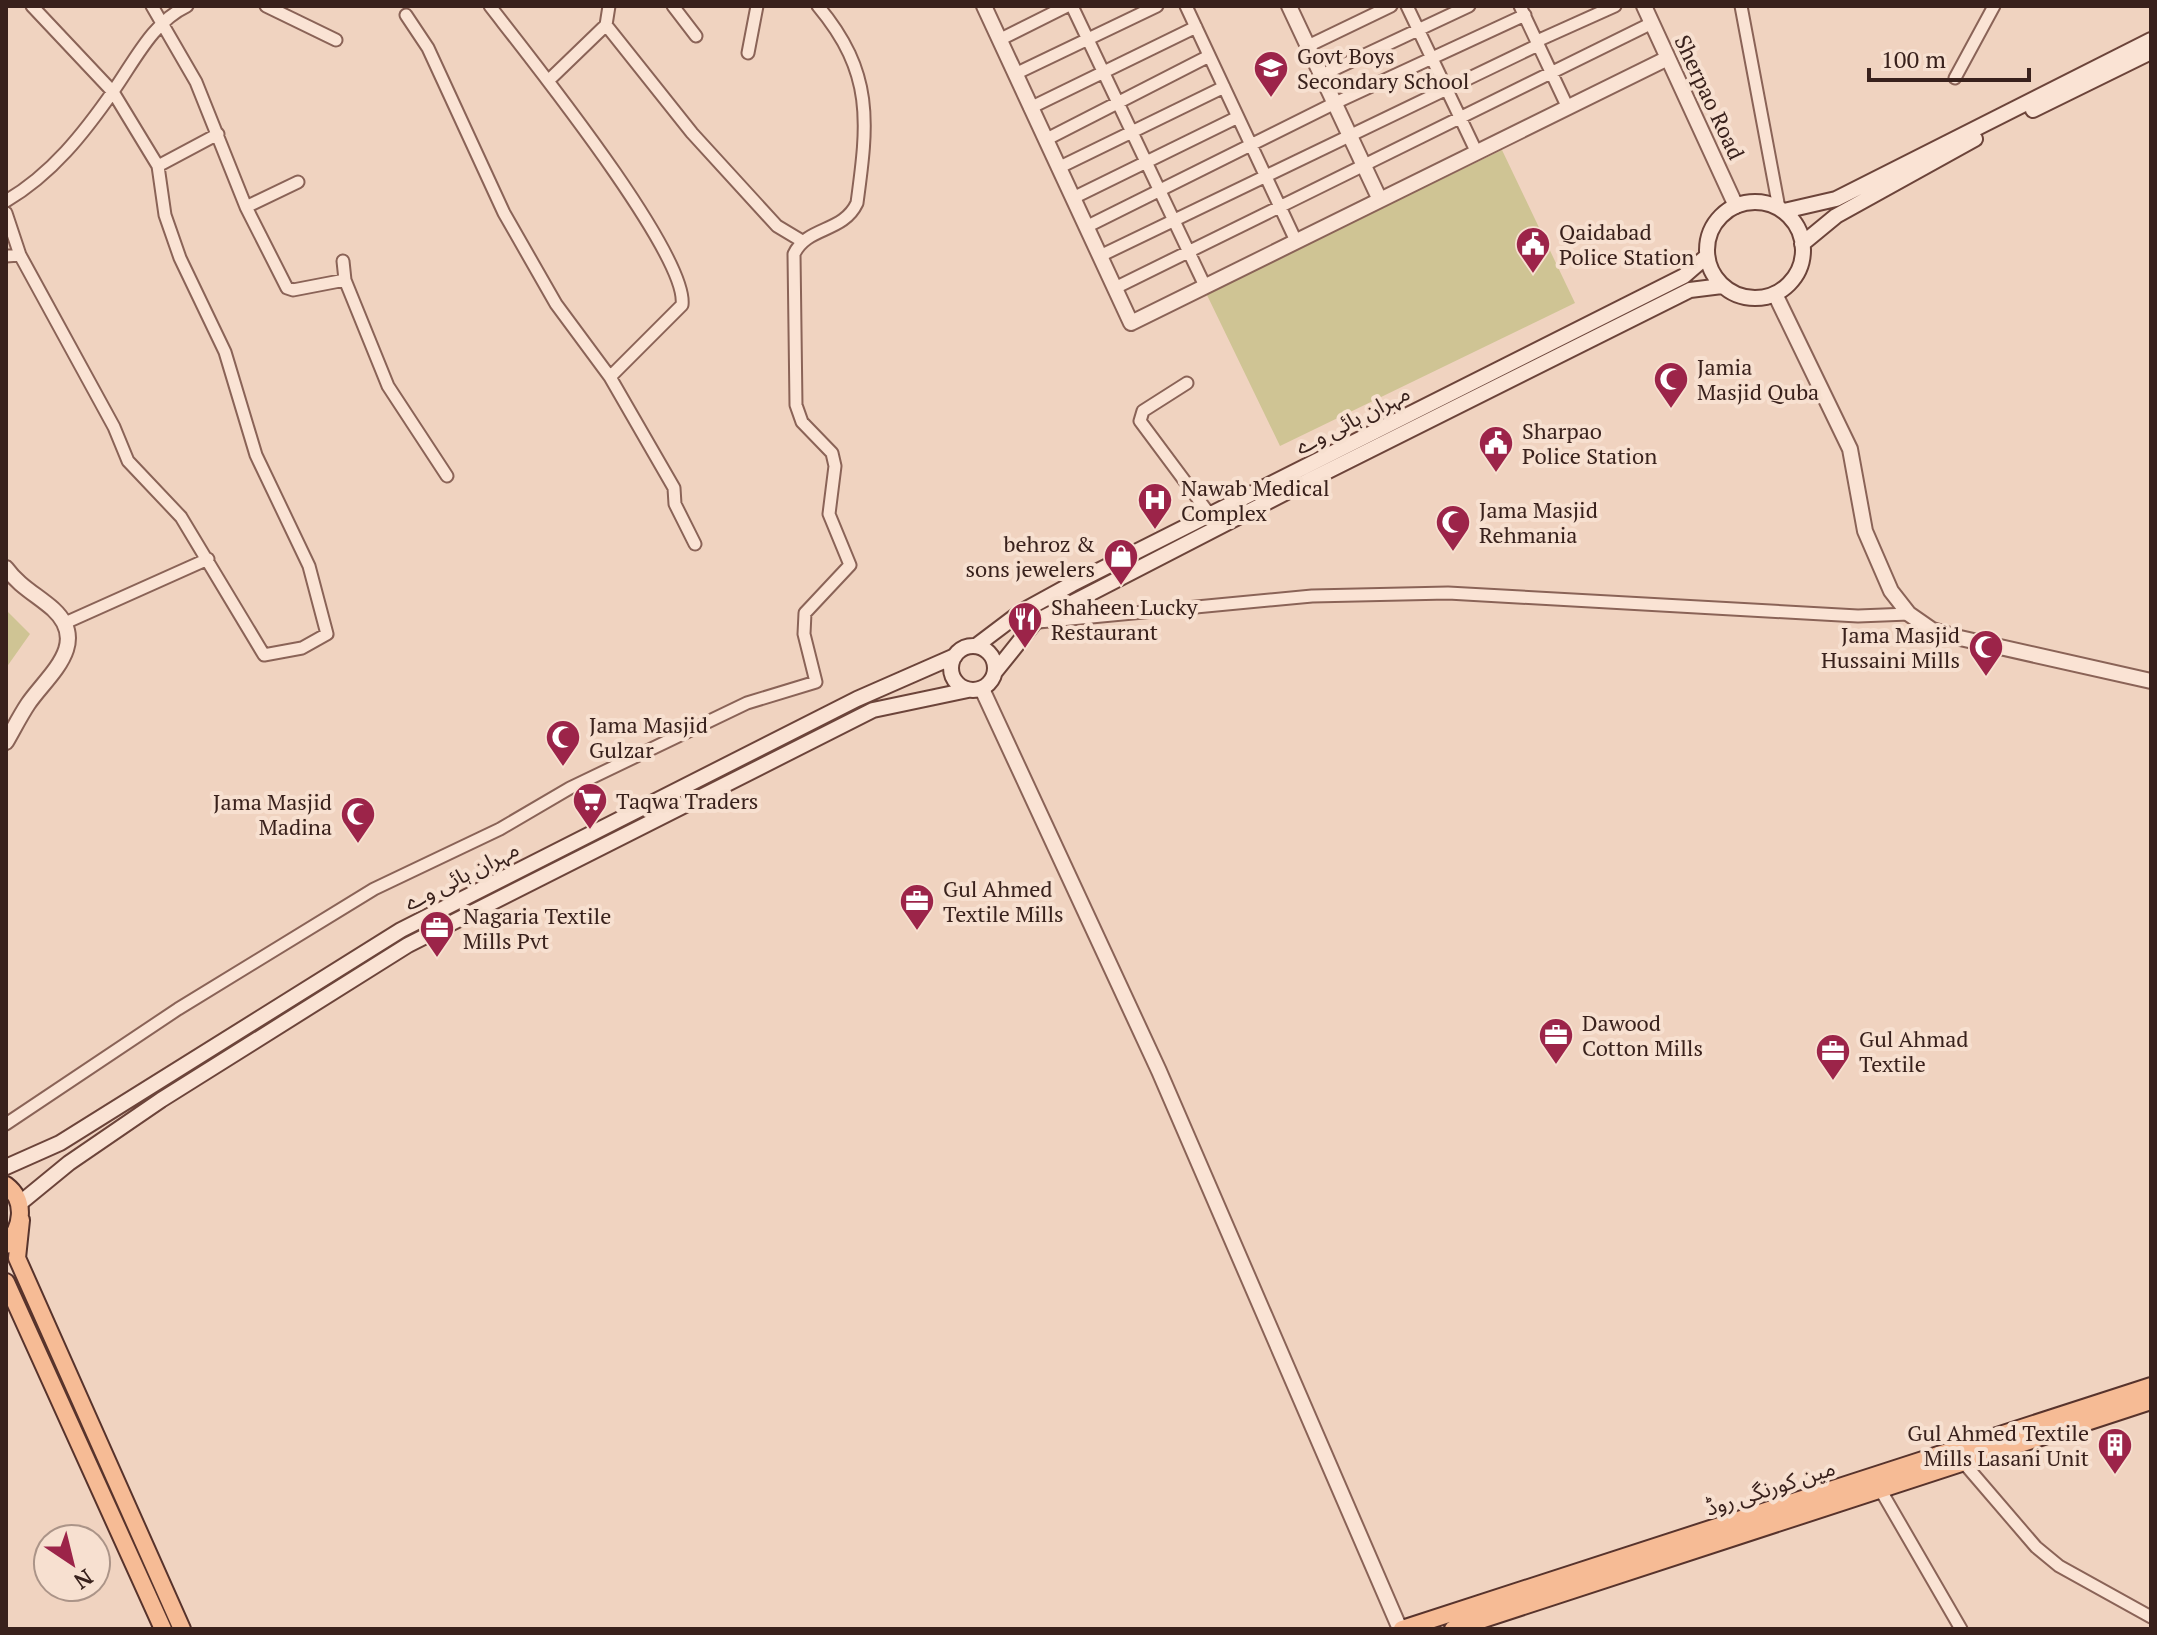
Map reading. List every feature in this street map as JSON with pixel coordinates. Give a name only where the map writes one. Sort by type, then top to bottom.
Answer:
[{"type":"main road","points":[[984,6],[1131,323],[1668,58]]},
{"type":"main road","points":[[1290,6],[1380,200]]},
{"type":"main road","name":"Sherpao Road","points":[[1644,6],[1736,206]]},
{"type":"main road","points":[[1781,210],[1836,199],[2151,40]]},
{"type":"main road","points":[[1802,244],[1836,216],[1958,148],[2151,52]]},
{"type":"main road","points":[[1765,203],[1792,219],[1802,244],[1801,266],[1795,278],[1775,294],[1747,298],[1722,286],[1712,273],[1707,256],[1709,236],[1719,218],[1736,206],[1765,203]]},
{"type":"main road","name":"مہران ہائی وے","points":[[976,646],[1021,612],[1684,276],[1707,256]]},
{"type":"main road","points":[[6,1245],[15,1236],[20,1212],[69,1163],[161,1100],[408,945],[873,710],[975,689],[995,672],[1035,622],[1690,290],[1722,286]]},
{"type":"main road","points":[[1775,294],[1850,449],[1865,531],[1891,591],[1909,614],[1932,630],[1960,638],[2151,681]]},
{"type":"main road","points":[[6,568],[65,623],[69,641],[61,666],[29,702],[6,742]]},
{"type":"main road","points":[[995,672],[990,655],[976,646],[961,650],[955,656],[951,672],[954,680],[975,689],[1165,1083],[1401,1629]]},
{"type":"main road","name":"مہران ہائی وے","points":[[6,1167],[74,1135],[401,930],[857,699],[955,656]]},
{"type":"main road","points":[[6,1185],[20,1212],[17,1258],[182,1629]]},
{"type":"main road","points":[[6,1282],[163,1629]]},
{"type":"main road","name":"مین کورنگی روڈ","points":[[1401,1629],[2151,1386]]},
{"type":"main road","name":"مین کورنگی روڈ","points":[[1453,1629],[2151,1401]]},
{"type":"street","points":[[6,213],[20,255],[114,427],[128,461],[181,517],[264,655],[302,648],[327,633],[309,566],[251,442],[225,352],[180,258],[165,215],[158,166],[113,92],[32,6]]},
{"type":"street","points":[[152,6],[196,82],[246,207],[287,288],[293,290],[345,280]]},
{"type":"street","points":[[6,201],[41,178],[113,92],[161,24],[187,6]]},
{"type":"street","points":[[266,6],[336,40]]},
{"type":"street","points":[[490,6],[548,81],[660,239],[672,262],[683,298],[682,305],[610,377]]},
{"type":"street","points":[[548,81],[606,25],[609,6]]},
{"type":"street","points":[[673,6],[696,36]]},
{"type":"street","points":[[748,53],[757,6]]},
{"type":"street","points":[[6,1124],[178,1009],[374,889],[500,829],[570,788],[747,703],[816,682],[804,634],[805,613],[850,565],[829,514],[835,466],[832,453],[802,422],[796,405],[794,254],[802,241],[838,226],[852,214],[857,203],[867,128],[854,61],[818,6]]},
{"type":"street","points":[[999,40],[1069,6],[1205,286]]},
{"type":"street","points":[[1015,74],[1157,6]]},
{"type":"street","points":[[1186,6],[1296,241]]},
{"type":"street","points":[[1308,46],[1391,6]]},
{"type":"street","points":[[1407,6],[1477,153]]},
{"type":"street","points":[[1322,75],[1469,6]]},
{"type":"street","points":[[1100,256],[1615,6]]},
{"type":"street","points":[[1741,6],[1781,210]]},
{"type":"street","points":[[1955,78],[1994,6]]},
{"type":"street","points":[[1086,227],[1432,58],[1524,9],[1568,108]]},
{"type":"street","points":[[406,15],[428,48],[504,213],[556,304],[610,377],[674,488],[675,504],[695,544]]},
{"type":"street","points":[[1115,288],[1652,23]]},
{"type":"street","points":[[606,25],[703,144],[777,226],[802,241]]},
{"type":"street","points":[[1030,108],[1196,27]]},
{"type":"street","points":[[1045,140],[1209,56]]},
{"type":"street","points":[[1058,168],[1224,87]]},
{"type":"street","points":[[1073,198],[1238,117]]},
{"type":"street","points":[[158,166],[218,134]]},
{"type":"street","points":[[246,207],[298,182]]},
{"type":"street","points":[[6,256],[20,255]]},
{"type":"street","points":[[343,261],[345,280],[388,386],[447,476]]},
{"type":"street","points":[[1187,383],[1143,411],[1140,421],[1210,515]]},
{"type":"street","points":[[65,623],[208,559]]},
{"type":"street","points":[[1035,622],[1312,596],[1448,593],[1858,616],[1909,614]]},
{"type":"street","points":[[1963,1462],[2036,1547],[2070,1573],[2151,1617]]},
{"type":"street","points":[[1880,1489],[1961,1629]]},
{"type":"shaded area","points":[[1502,150],[1575,303],[1280,446],[1206,293]]},
{"type":"shaded area","points":[[6,610],[30,634],[6,668]]},
{"type":"place","name":"Govt Boys Secondary School","points":[[1271,99]]},
{"type":"place","name":"Qaidabad Police Station","points":[[1533,275]]},
{"type":"place","name":"Jamia Masjid Quba","points":[[1671,410]]},
{"type":"place","name":"Sharpao Police Station","points":[[1496,474]]},
{"type":"place","name":"Nawab Medical Complex","points":[[1155,531]]},
{"type":"place","name":"Jama Masjid Rehmania","points":[[1453,553]]},
{"type":"place","name":"behroz & sons jewelers","points":[[1121,587]]},
{"type":"place","name":"Shaheen Lucky Restaurant","points":[[1025,650]]},
{"type":"place","name":"Jama Masjid Hussaini Mills","points":[[1986,678]]},
{"type":"place","name":"Jama Masjid Gulzar","points":[[563,768]]},
{"type":"place","name":"Taqwa Traders","points":[[590,831]]},
{"type":"place","name":"Jama Masjid Madina","points":[[358,845]]},
{"type":"place","name":"Gul Ahmed Textile Mills","points":[[917,932]]},
{"type":"place","name":"Nagaria Textile Mills Pvt","points":[[437,959]]},
{"type":"place","name":"Dawood Cotton Mills","points":[[1556,1066]]},
{"type":"place","name":"Gul Ahmad Textile","points":[[1833,1082]]},
{"type":"place","name":"Gul Ahmed Textile Mills Lasani Unit","points":[[2115,1476]]}]
